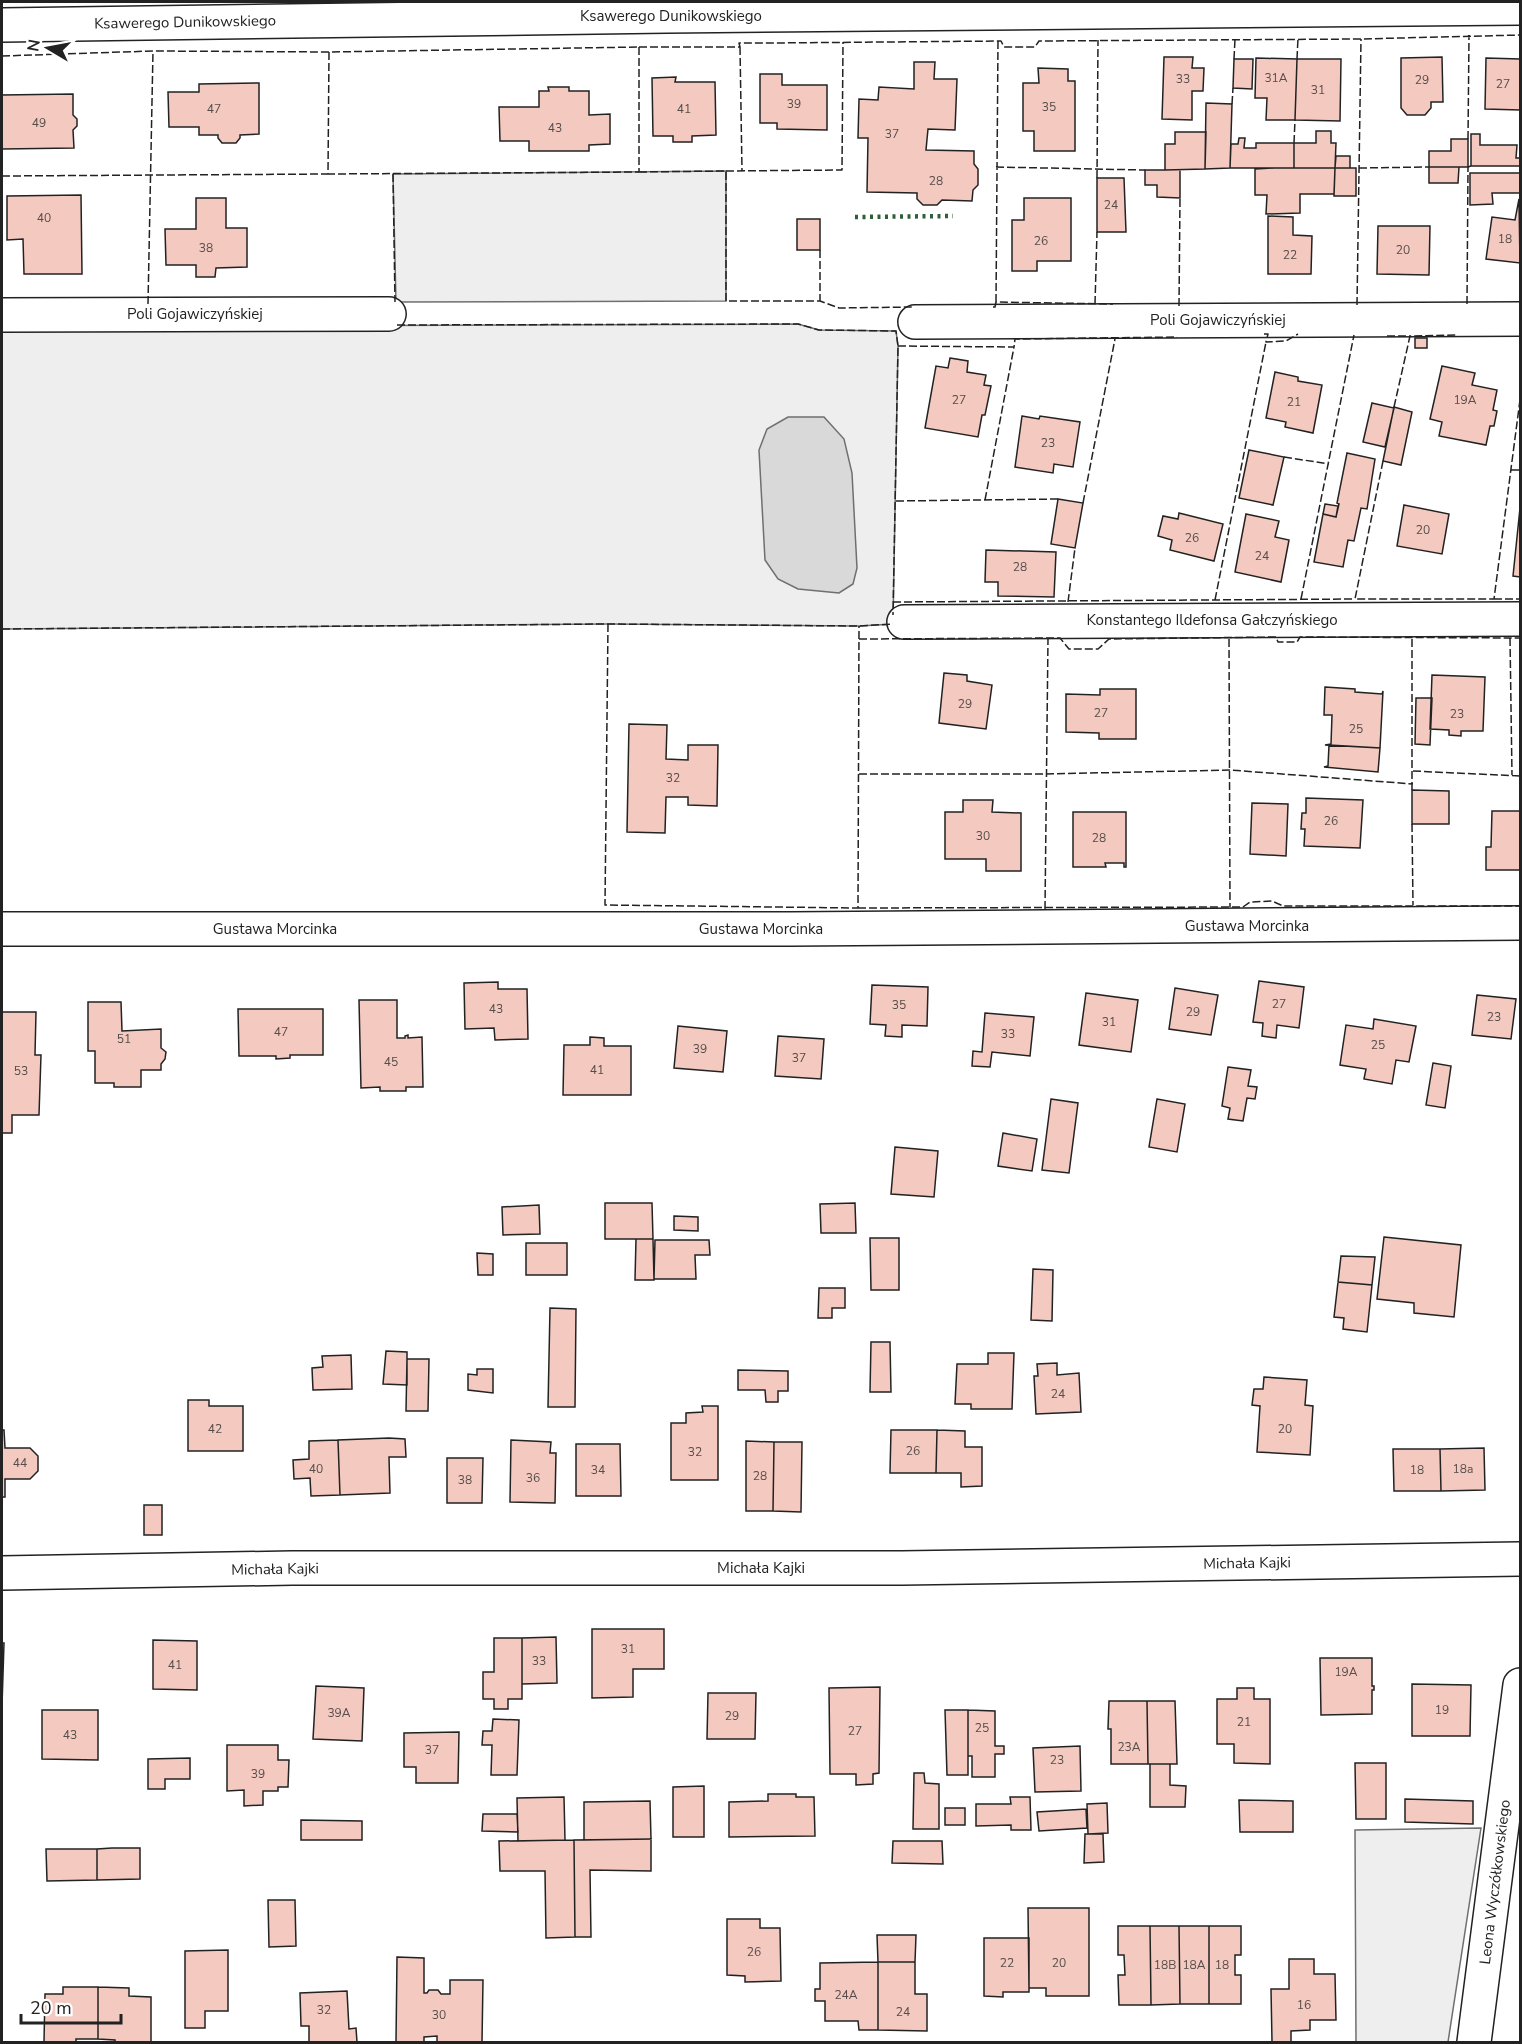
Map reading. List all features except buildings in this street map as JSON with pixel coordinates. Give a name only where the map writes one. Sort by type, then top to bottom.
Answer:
[{"type":"street","name":"Ksawerego Dunikowskiego","points":[[2,24],[1521,8]]},
{"type":"street","name":"Poli Gojawiczyńskiej","points":[[2,315],[389,314]]},
{"type":"street","name":"Poli Gojawiczyńskiej","points":[[915,322],[1521,319]]},
{"type":"street","name":"Konstantego Ildefonsa Gałczyńskiego","points":[[904,622],[1521,619]]},
{"type":"street","name":"Gustawa Morcinka","points":[[2,929],[802,929],[1521,923]]},
{"type":"street","name":"Michała Kajki","points":[[2,1573],[292,1568],[902,1568],[1521,1559]]},
{"type":"street","name":"Leona Wyczółkowskiego","points":[[1474,2043],[1521,1685]]},
{"type":"shaded area","points":[[726,171],[726,301],[396,302],[393,174]]},
{"type":"shaded area","points":[[798,324],[819,330],[896,331],[898,346],[893,624],[859,626],[608,624],[2,629],[2,327]]},
{"type":"shaded area","points":[[788,417],[824,417],[844,439],[852,473],[857,568],[853,584],[839,593],[798,589],[778,579],[765,560],[759,450],[767,429]]},
{"type":"shaded area","points":[[1481,1828],[1448,2042],[1356,2042],[1355,1830]]},
{"type":"hedge","points":[[855,217],[953,216]]},
{"type":"fence","points":[[1468,139],[1469,35]]},
{"type":"fence","points":[[639,47],[740,47],[739,43],[1001,41],[1004,47],[1035,47],[1039,41],[1361,39],[1520,35]]},
{"type":"fence","points":[[1297,59],[1298,38]]},
{"type":"fence","points":[[1234,59],[1235,39]]},
{"type":"fence","points":[[1357,305],[1361,39]]},
{"type":"fence","points":[[1097,178],[1098,40]]},
{"type":"fence","points":[[996,302],[998,41]]},
{"type":"fence","points":[[726,171],[842,170],[843,42]]},
{"type":"fence","points":[[639,47],[639,172],[328,174],[329,52],[639,47]]},
{"type":"fence","points":[[740,47],[742,171]]},
{"type":"fence","points":[[2,56],[153,51],[329,52]]},
{"type":"fence","points":[[148,304],[153,51]]},
{"type":"fence","points":[[1232,104],[1233,88]]},
{"type":"fence","points":[[1294,143],[1295,120]]},
{"type":"fence","points":[[1467,304],[1468,167],[1471,166]]},
{"type":"fence","points":[[996,167],[1145,170]]},
{"type":"fence","points":[[1359,168],[1429,167]]},
{"type":"fence","points":[[639,172],[726,171],[726,301],[820,301],[839,308],[912,307]]},
{"type":"fence","points":[[2,176],[328,174]]},
{"type":"fence","points":[[393,174],[395,302]]},
{"type":"fence","points":[[1179,306],[1180,198]]},
{"type":"fence","points":[[1095,304],[1097,232]]},
{"type":"fence","points":[[820,250],[820,301]]},
{"type":"fence","points":[[993,307],[996,302],[1113,304]]},
{"type":"fence","points":[[397,325],[798,324],[819,330],[896,331],[898,346],[893,615]]},
{"type":"fence","points":[[1264,334],[1268,334],[1266,342],[1286,341],[1298,334]]},
{"type":"fence","points":[[1301,599],[1354,335]]},
{"type":"fence","points":[[1394,407],[1410,336],[1457,335]]},
{"type":"fence","points":[[1387,336],[1410,336]]},
{"type":"fence","points":[[898,346],[1014,347],[1015,339],[1177,337]]},
{"type":"fence","points":[[1083,503],[1115,339]]},
{"type":"fence","points":[[1215,600],[1266,342]]},
{"type":"fence","points":[[985,500],[1014,347]]},
{"type":"fence","points":[[1383,461],[1355,599],[1494,599],[1520,400]]},
{"type":"fence","points":[[1284,457],[1329,464]]},
{"type":"fence","points":[[1511,470],[1520,470]]},
{"type":"fence","points":[[896,501],[1058,499]]},
{"type":"fence","points":[[1068,602],[1075,548]]},
{"type":"fence","points":[[893,602],[1355,599]]},
{"type":"fence","points":[[1494,599],[1520,599]]},
{"type":"fence","points":[[608,624],[605,905],[858,908],[859,626]]},
{"type":"fence","points":[[2,629],[608,624],[859,626],[893,624]]},
{"type":"fence","points":[[859,639],[1060,638],[1069,649],[1098,649],[1109,639],[1276,637],[1278,642],[1297,642],[1300,637],[1520,638]]},
{"type":"fence","points":[[1045,909],[1048,638]]},
{"type":"fence","points":[[1510,638],[1512,775]]},
{"type":"fence","points":[[1229,639],[1230,907]]},
{"type":"fence","points":[[1412,639],[1412,790]]},
{"type":"fence","points":[[859,774],[1046,774],[1230,770],[1413,784]]},
{"type":"fence","points":[[1413,771],[1520,776]]},
{"type":"fence","points":[[1412,824],[1413,905]]},
{"type":"fence","points":[[858,908],[1243,907],[1250,902],[1272,901],[1283,906],[1520,906]]}]
